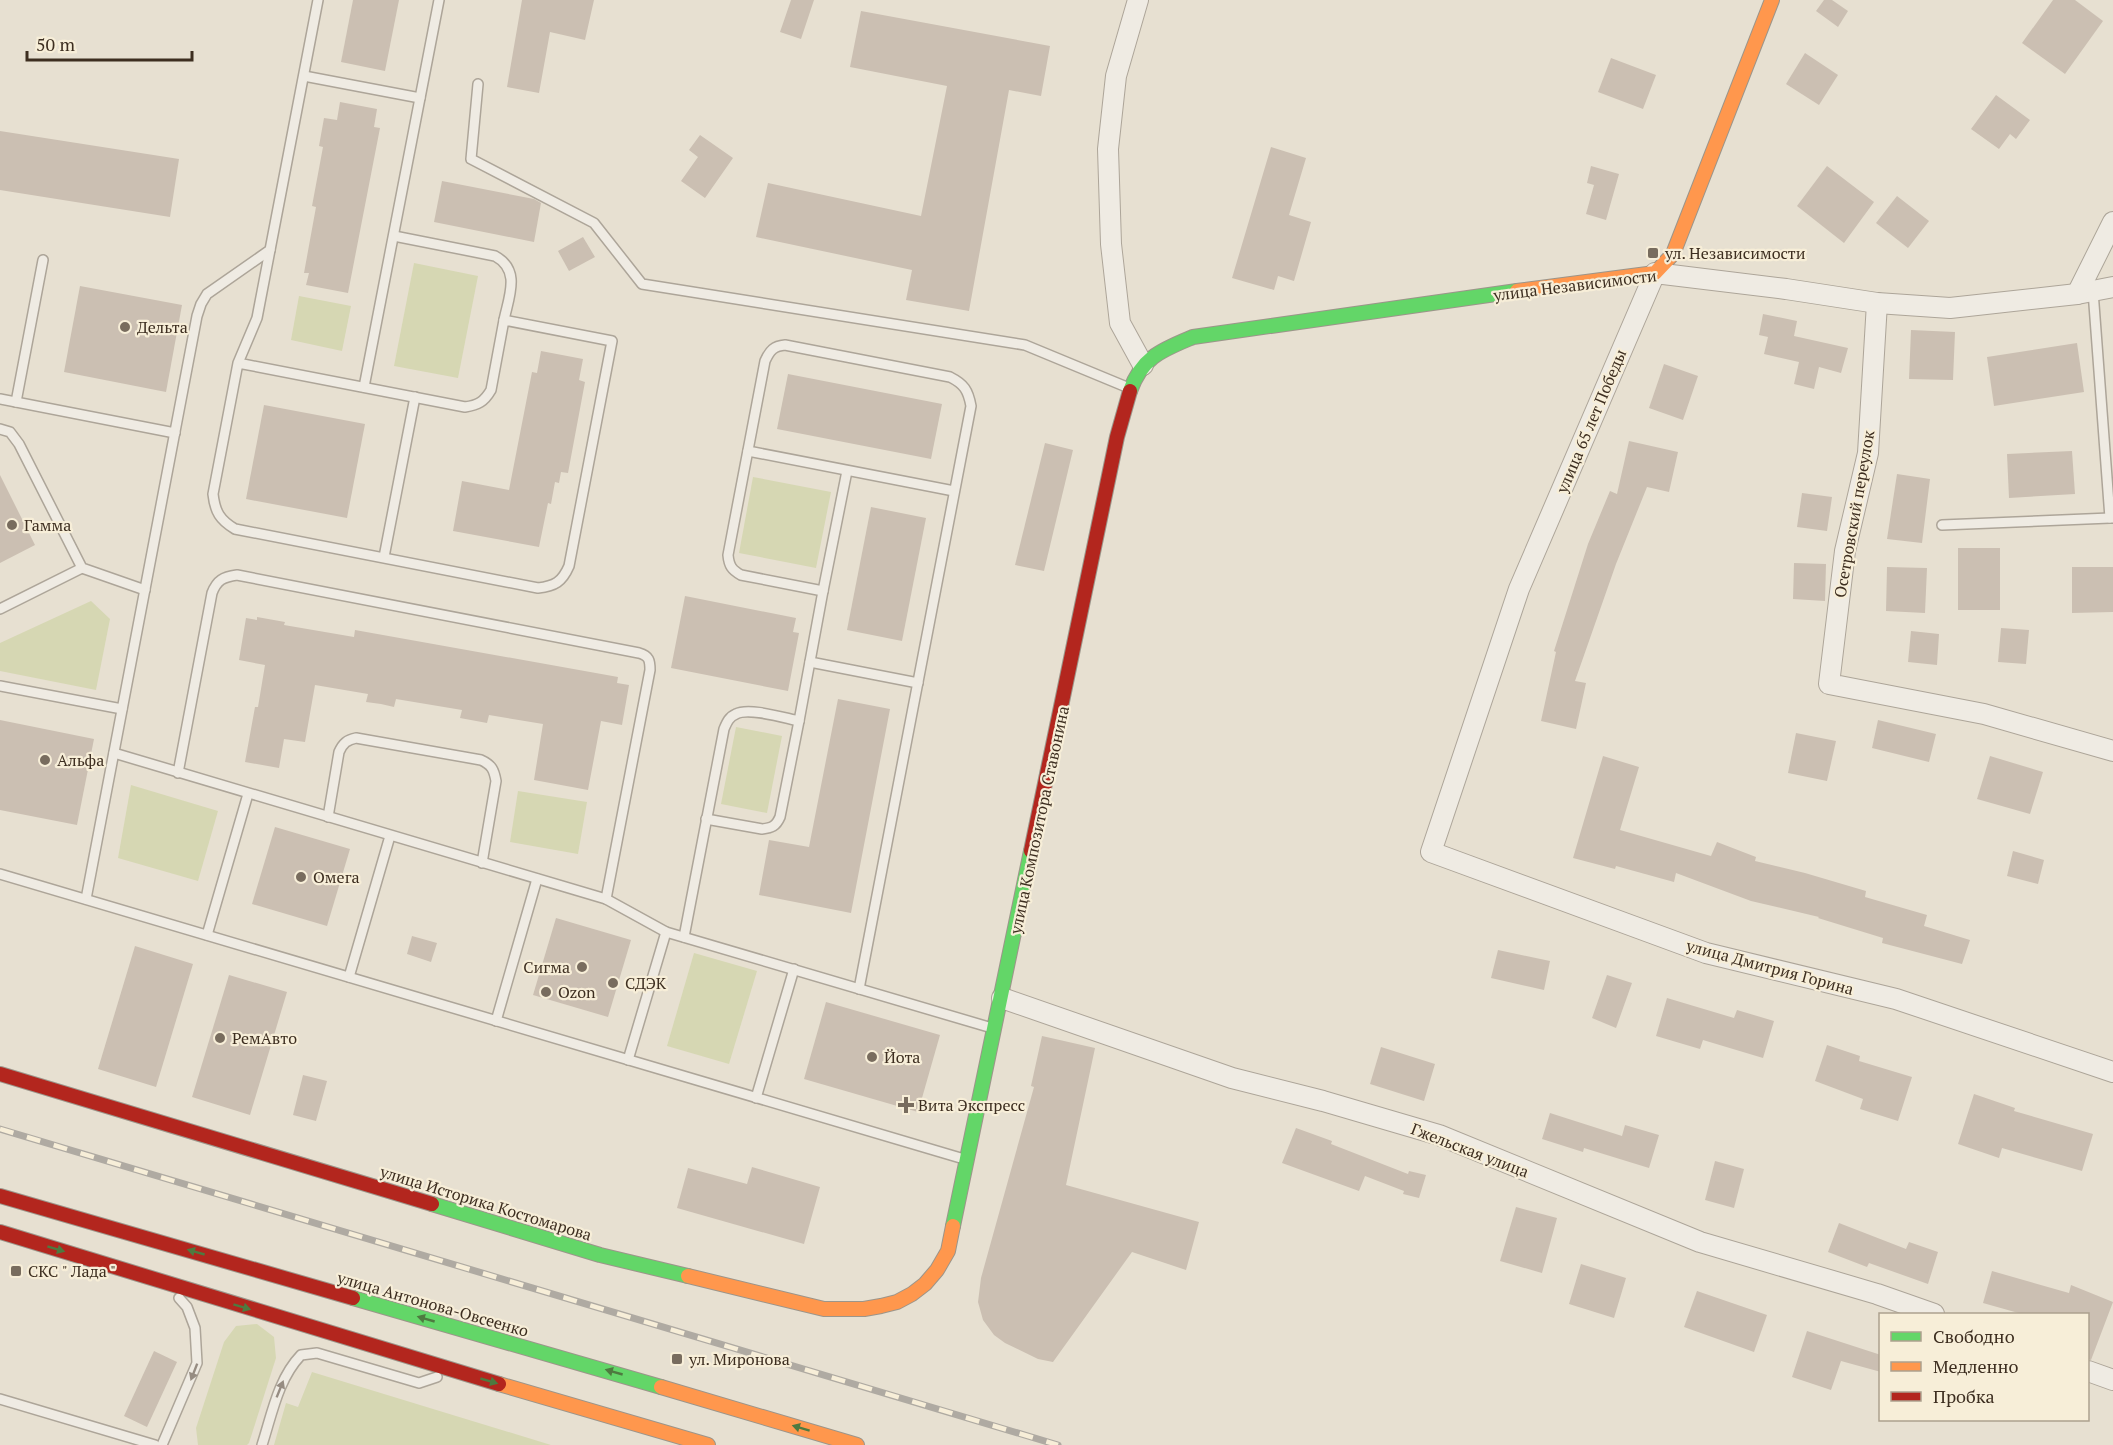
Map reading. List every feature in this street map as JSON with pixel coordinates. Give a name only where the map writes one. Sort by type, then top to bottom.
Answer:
[{"type":"main road","name":"улица 65 лет Победы","points":[[1655,273],[1673,254],[1772,0]]},
{"type":"main road","name":"улица Независимости","points":[[1143,365],[1170,346],[1193,337],[1655,273]]},
{"type":"main road","points":[[1132,389],[1143,365]]},
{"type":"main road","name":"улица Композитора Ставонина","points":[[948,1251],[1117,437],[1132,389]]},
{"type":"main road","name":"улица Историка Костомарова","points":[[0,1074],[600,1255],[825,1309],[859,1310],[882,1306],[912,1296],[934,1275],[948,1251]]},
{"type":"main road","name":"улица Антонова-Овсеенко","points":[[0,1196],[670,1389],[856,1445]]},
{"type":"main road","points":[[0,1232],[455,1371],[708,1445]]},
{"type":"street","points":[[1138,0],[1116,76],[1108,148],[1111,244],[1120,323],[1143,365]]},
{"type":"street","points":[[2085,293],[2113,222]]},
{"type":"street","name":"улица Независимости","points":[[1655,273],[1877,303],[1950,308],[2085,293],[2113,287]]},
{"type":"street","name":"улица 65 лет Победы","points":[[1431,852],[1519,589],[1655,273]]},
{"type":"street","name":"Осетровский переулок","points":[[1877,303],[1868,453],[1845,551],[1828,684],[1984,714],[2113,751]]},
{"type":"street","name":"улица Дмитрия Горина","points":[[1431,852],[1706,953],[1896,999],[2113,1072]]},
{"type":"street","name":"Гжельская улица","points":[[1002,998],[1232,1078],[1323,1101],[1439,1135],[1700,1242],[1877,1294],[1931,1313]]},
{"type":"street","points":[[2089,1371],[2113,1380]]},
{"type":"lane","points":[[318,0],[257,318],[238,363],[213,494],[214,509],[222,521],[235,529],[538,588],[558,583],[569,566],[612,341],[504,320]]},
{"type":"lane","points":[[364,387],[439,0]]},
{"type":"lane","points":[[303,76],[420,98]]},
{"type":"lane","points":[[478,84],[471,159],[594,224],[642,284],[1025,345],[1132,389]]},
{"type":"lane","points":[[238,363],[465,406],[476,405],[486,400],[491,390],[511,284],[510,270],[505,261],[495,256],[393,236]]},
{"type":"lane","points":[[86,899],[201,304],[207,294],[218,285],[270,250]]},
{"type":"lane","points":[[16,402],[43,260]]},
{"type":"lane","points":[[1942,525],[2111,518],[2085,293]]},
{"type":"lane","points":[[824,591],[741,575],[733,571],[729,564],[728,555],[765,361],[769,351],[777,346],[785,345],[938,374],[962,382],[968,392],[971,405],[859,989]]},
{"type":"lane","points":[[384,557],[415,397]]},
{"type":"lane","points":[[0,399],[175,433]]},
{"type":"lane","points":[[0,429],[10,432],[19,444],[82,568],[145,590]]},
{"type":"lane","points":[[748,451],[954,491]]},
{"type":"lane","points":[[706,819],[762,829],[777,824],[780,817],[847,471]]},
{"type":"lane","points":[[0,609],[82,568]]},
{"type":"lane","points":[[178,773],[212,593],[217,582],[225,576],[237,574],[639,653],[646,656],[650,662],[650,670],[606,899]]},
{"type":"lane","points":[[810,662],[918,683]]},
{"type":"lane","points":[[0,686],[122,709]]},
{"type":"lane","points":[[684,937],[724,729],[729,718],[736,713],[747,711],[799,721]]},
{"type":"lane","points":[[327,817],[339,752],[342,744],[349,739],[356,738],[482,760],[490,764],[495,771],[496,781],[482,863]]},
{"type":"lane","points":[[114,753],[606,899],[666,932],[995,1029]]},
{"type":"lane","points":[[207,935],[248,794]]},
{"type":"lane","points":[[349,977],[390,836]]},
{"type":"lane","points":[[0,874],[968,1160]]},
{"type":"lane","points":[[496,1021],[537,879]]},
{"type":"lane","points":[[628,1060],[666,932]]},
{"type":"lane","points":[[756,1098],[794,969]]},
{"type":"lane","points":[[162,1445],[197,1363],[195,1328],[187,1307],[165,1283]]},
{"type":"lane","points":[[262,1445],[279,1389],[291,1365],[301,1355],[317,1353],[419,1383],[455,1371]]},
{"type":"lane","points":[[0,1399],[155,1445]]},
{"type":"green space","points":[[414,263],[478,276],[458,378],[394,366]]},
{"type":"green space","points":[[299,296],[351,306],[342,351],[291,340]]},
{"type":"green space","points":[[753,477],[831,492],[816,568],[739,553]]},
{"type":"green space","points":[[91,601],[110,619],[96,690],[0,671],[0,643]]},
{"type":"green space","points":[[736,727],[782,736],[767,813],[721,804]]},
{"type":"green space","points":[[131,785],[218,811],[198,881],[118,858]]},
{"type":"green space","points":[[518,791],[587,802],[578,854],[510,842]]},
{"type":"green space","points":[[694,953],[757,971],[729,1064],[667,1046]]},
{"type":"green space","points":[[257,1324],[274,1337],[276,1358],[249,1443],[247,1445],[198,1445],[196,1428],[224,1342],[236,1326]]},
{"type":"green space","points":[[312,1372],[551,1445],[274,1445],[286,1403],[298,1407]]},
{"type":"building","points":[[353,0],[399,0],[385,71],[341,62]]},
{"type":"building","points":[[522,0],[594,0],[585,40],[550,32],[539,93],[507,87]]},
{"type":"building","points":[[791,0],[814,0],[801,39],[780,32]]},
{"type":"building","points":[[1824,0],[1832,0],[1848,11],[1838,27],[1816,11]]},
{"type":"building","points":[[2053,0],[2075,0],[2103,21],[2065,74],[2022,43]]},
{"type":"building","points":[[861,11],[1050,46],[1041,96],[1009,90],[969,311],[906,300],[912,270],[756,237],[768,183],[921,216],[947,86],[850,67]]},
{"type":"building","points":[[1805,53],[1838,75],[1819,105],[1786,84]]},
{"type":"building","points":[[1611,58],[1656,75],[1643,109],[1598,92]]},
{"type":"building","points":[[1996,95],[2030,120],[2016,139],[2010,134],[1999,149],[1971,129]]},
{"type":"building","points":[[340,102],[377,109],[374,127],[380,128],[348,293],[306,285],[309,273],[304,273],[316,207],[312,206],[323,147],[319,146],[324,118],[337,120]]},
{"type":"building","points":[[0,131],[179,159],[170,217],[0,190]]},
{"type":"building","points":[[700,135],[733,158],[705,198],[681,181],[698,157],[689,150]]},
{"type":"building","points":[[1271,147],[1306,158],[1289,215],[1311,222],[1294,281],[1278,276],[1274,290],[1232,278]]},
{"type":"building","points":[[1591,166],[1619,174],[1606,220],[1586,214],[1594,185],[1587,183]]},
{"type":"building","points":[[1827,166],[1874,202],[1844,243],[1797,206]]},
{"type":"building","points":[[442,181],[534,199],[541,203],[534,242],[434,222]]},
{"type":"building","points":[[1897,196],[1929,221],[1908,248],[1876,223]]},
{"type":"building","points":[[583,237],[595,257],[569,271],[558,251]]},
{"type":"building","name":"Дельта","points":[[80,286],[182,305],[166,392],[64,372]]},
{"type":"building","points":[[1763,314],[1797,321],[1794,336],[1848,348],[1841,373],[1819,367],[1814,389],[1794,384],[1799,362],[1764,354],[1768,337],[1759,335]]},
{"type":"building","points":[[1911,330],[1955,332],[1953,380],[1909,379]]},
{"type":"building","points":[[2077,343],[2084,392],[1994,406],[1987,357]]},
{"type":"building","points":[[541,351],[583,359],[579,380],[585,382],[568,473],[561,472],[559,483],[555,482],[539,547],[453,531],[462,481],[509,490],[532,372],[537,373]]},
{"type":"building","points":[[1664,364],[1698,376],[1683,420],[1649,408]]},
{"type":"building","points":[[788,374],[942,404],[931,459],[777,429]]},
{"type":"building","points":[[264,405],[365,424],[347,518],[246,499]]},
{"type":"building","points":[[1629,441],[1678,452],[1669,492],[1647,487],[1616,564],[1575,681],[1586,683],[1576,729],[1541,721],[1556,652],[1554,651],[1588,544],[1610,491],[1617,494]]},
{"type":"building","points":[[1045,443],[1073,450],[1044,571],[1015,565]]},
{"type":"building","points":[[2072,451],[2075,494],[2009,498],[2007,454]]},
{"type":"building","points":[[1897,474],[1930,479],[1922,543],[1887,539]]},
{"type":"building","name":"Гамма","points":[[0,475],[35,545],[0,563]]},
{"type":"building","points":[[1802,493],[1832,497],[1827,531],[1797,527]]},
{"type":"building","points":[[871,507],[926,518],[902,641],[847,630]]},
{"type":"building","points":[[1958,548],[2000,548],[2000,610],[1958,610]]},
{"type":"building","points":[[1794,563],[1826,564],[1825,601],[1793,599]]},
{"type":"building","points":[[1887,567],[1927,568],[1925,613],[1886,611]]},
{"type":"building","points":[[2072,567],[2113,567],[2113,612],[2072,613]]},
{"type":"building","points":[[685,596],[796,618],[793,632],[799,633],[788,691],[671,668]]},
{"type":"building","points":[[257,617],[285,622],[284,625],[354,637],[355,630],[618,677],[617,683],[629,685],[622,725],[601,721],[588,790],[534,780],[543,724],[489,715],[487,723],[460,718],[462,710],[396,699],[394,707],[366,702],[368,694],[315,685],[305,742],[284,739],[279,768],[245,762],[265,665],[239,660],[246,618],[257,620]]},
{"type":"building","points":[[2001,628],[2029,630],[2026,664],[1998,662]]},
{"type":"building","points":[[1911,631],[1939,634],[1937,665],[1908,662]]},
{"type":"building","points":[[838,699],[890,709],[851,913],[759,895],[769,840],[809,847]]},
{"type":"building","name":"Альфа","points":[[0,720],[94,739],[77,825],[0,810]]},
{"type":"building","points":[[1878,720],[1936,734],[1929,762],[1872,748]]},
{"type":"building","points":[[1796,733],[1836,741],[1827,781],[1788,773]]},
{"type":"building","points":[[1603,756],[1639,767],[1620,830],[1711,856],[1717,842],[1756,857],[1755,861],[1866,891],[1865,897],[1927,915],[1924,926],[1970,940],[1962,964],[1882,943],[1883,938],[1819,917],[1751,901],[1676,873],[1674,882],[1616,866],[1615,869],[1573,858]]},
{"type":"building","points":[[1990,756],[2043,772],[2030,814],[1977,799]]},
{"type":"building","name":"Омега","points":[[275,827],[350,849],[327,926],[252,904]]},
{"type":"building","points":[[2013,851],[2044,860],[2038,884],[2007,876]]},
{"type":"building","name":"Сигма","points":[[556,918],[631,940],[608,1017],[533,995]]},
{"type":"building","points":[[412,936],[437,943],[431,962],[407,954]]},
{"type":"building","points":[[135,946],[193,964],[156,1087],[98,1069]]},
{"type":"building","points":[[1498,950],[1550,961],[1544,990],[1491,978]]},
{"type":"building","points":[[229,975],[287,992],[250,1115],[192,1097]]},
{"type":"building","points":[[1607,975],[1632,983],[1616,1028],[1592,1018]]},
{"type":"building","points":[[1667,998],[1734,1018],[1737,1010],[1774,1021],[1763,1058],[1703,1040],[1700,1049],[1656,1036]]},
{"type":"building","name":"Йота","points":[[826,1002],[940,1035],[918,1112],[804,1079]]},
{"type":"building","points":[[1042,1036],[1095,1048],[1066,1185],[1199,1222],[1186,1270],[1132,1252],[1053,1362],[1038,1359],[994,1335],[983,1320],[978,1302],[981,1278],[1034,1087],[1031,1086]]},
{"type":"building","points":[[1827,1045],[1860,1056],[1859,1061],[1912,1077],[1898,1121],[1860,1109],[1863,1099],[1815,1081]]},
{"type":"building","points":[[1381,1047],[1435,1064],[1424,1101],[1370,1084]]},
{"type":"building","points":[[303,1075],[327,1081],[316,1121],[293,1115]]},
{"type":"building","points":[[1974,1094],[2015,1108],[2014,1111],[2093,1134],[2082,1171],[2002,1148],[1999,1158],[1958,1144]]},
{"type":"building","points":[[1550,1113],[1622,1136],[1625,1125],[1659,1135],[1649,1168],[1584,1148],[1583,1152],[1542,1139]]},
{"type":"building","points":[[1296,1128],[1408,1174],[1409,1171],[1426,1175],[1419,1198],[1403,1194],[1404,1191],[1365,1176],[1359,1191],[1282,1163]]},
{"type":"building","points":[[1715,1161],[1744,1169],[1734,1208],[1705,1200]]},
{"type":"building","points":[[752,1167],[820,1187],[804,1244],[677,1208],[688,1168],[747,1184]]},
{"type":"building","points":[[1516,1207],[1557,1218],[1542,1273],[1500,1261]]},
{"type":"building","points":[[1839,1223],[1906,1249],[1909,1242],[1938,1252],[1928,1284],[1869,1263],[1867,1267],[1828,1252]]},
{"type":"building","points":[[1581,1264],[1626,1278],[1614,1318],[1569,1304]]},
{"type":"building","points":[[1992,1271],[2069,1293],[2071,1285],[2113,1302],[2091,1360],[2089,1359],[2089,1313],[2018,1313],[1983,1303]]},
{"type":"building","points":[[1697,1291],[1767,1315],[1754,1352],[1684,1327]]},
{"type":"building","points":[[1807,1331],[1879,1354],[1879,1371],[1841,1361],[1831,1390],[1792,1377]]},
{"type":"building","points":[[154,1351],[177,1362],[147,1427],[124,1416]]},
{"type":"railway","points":[[0,1129],[1058,1445]]},
{"type":"traffic: fast","points":[[1130,391],[1147,362],[1172,346],[1193,337],[1517,291]]},
{"type":"traffic: fast","points":[[953,1226],[1031,851]]},
{"type":"traffic: fast","points":[[432,1204],[600,1255],[688,1276]]},
{"type":"traffic: fast","points":[[353,1298],[661,1387]]},
{"type":"traffic: slow","points":[[1517,291],[1655,273],[1673,254],[1772,0]]},
{"type":"traffic: slow","points":[[688,1276],[824,1309],[864,1309],[881,1306],[897,1302],[925,1284],[937,1270],[948,1251],[953,1226]]},
{"type":"traffic: slow","points":[[499,1384],[708,1445]]},
{"type":"traffic: slow","points":[[661,1387],[857,1445]]},
{"type":"traffic: jam","points":[[1031,851],[1117,437],[1130,391]]},
{"type":"traffic: jam","points":[[0,1074],[432,1204]]},
{"type":"traffic: jam","points":[[0,1196],[353,1298]]},
{"type":"traffic: jam","points":[[0,1232],[499,1384]]},
{"type":"place","name":"ул. Независимости","points":[[1653,253]]},
{"type":"place","name":"Дельта","points":[[125,327]]},
{"type":"place","name":"Гамма","points":[[12,525]]},
{"type":"place","name":"Альфа","points":[[45,760]]},
{"type":"place","name":"Омега","points":[[301,877]]},
{"type":"place","name":"Сигма","points":[[582,967]]},
{"type":"place","name":"СДЭК","points":[[613,983]]},
{"type":"place","name":"Ozon","points":[[546,992]]},
{"type":"place","name":"РемАвто","points":[[220,1038]]},
{"type":"place","name":"Йота","points":[[872,1057]]},
{"type":"place","name":"Вита Экспресс","points":[[906,1105]]},
{"type":"place","name":"СКС \" Лада \"","points":[[16,1271]]},
{"type":"place","name":"ул. Миронова","points":[[677,1359]]}]
